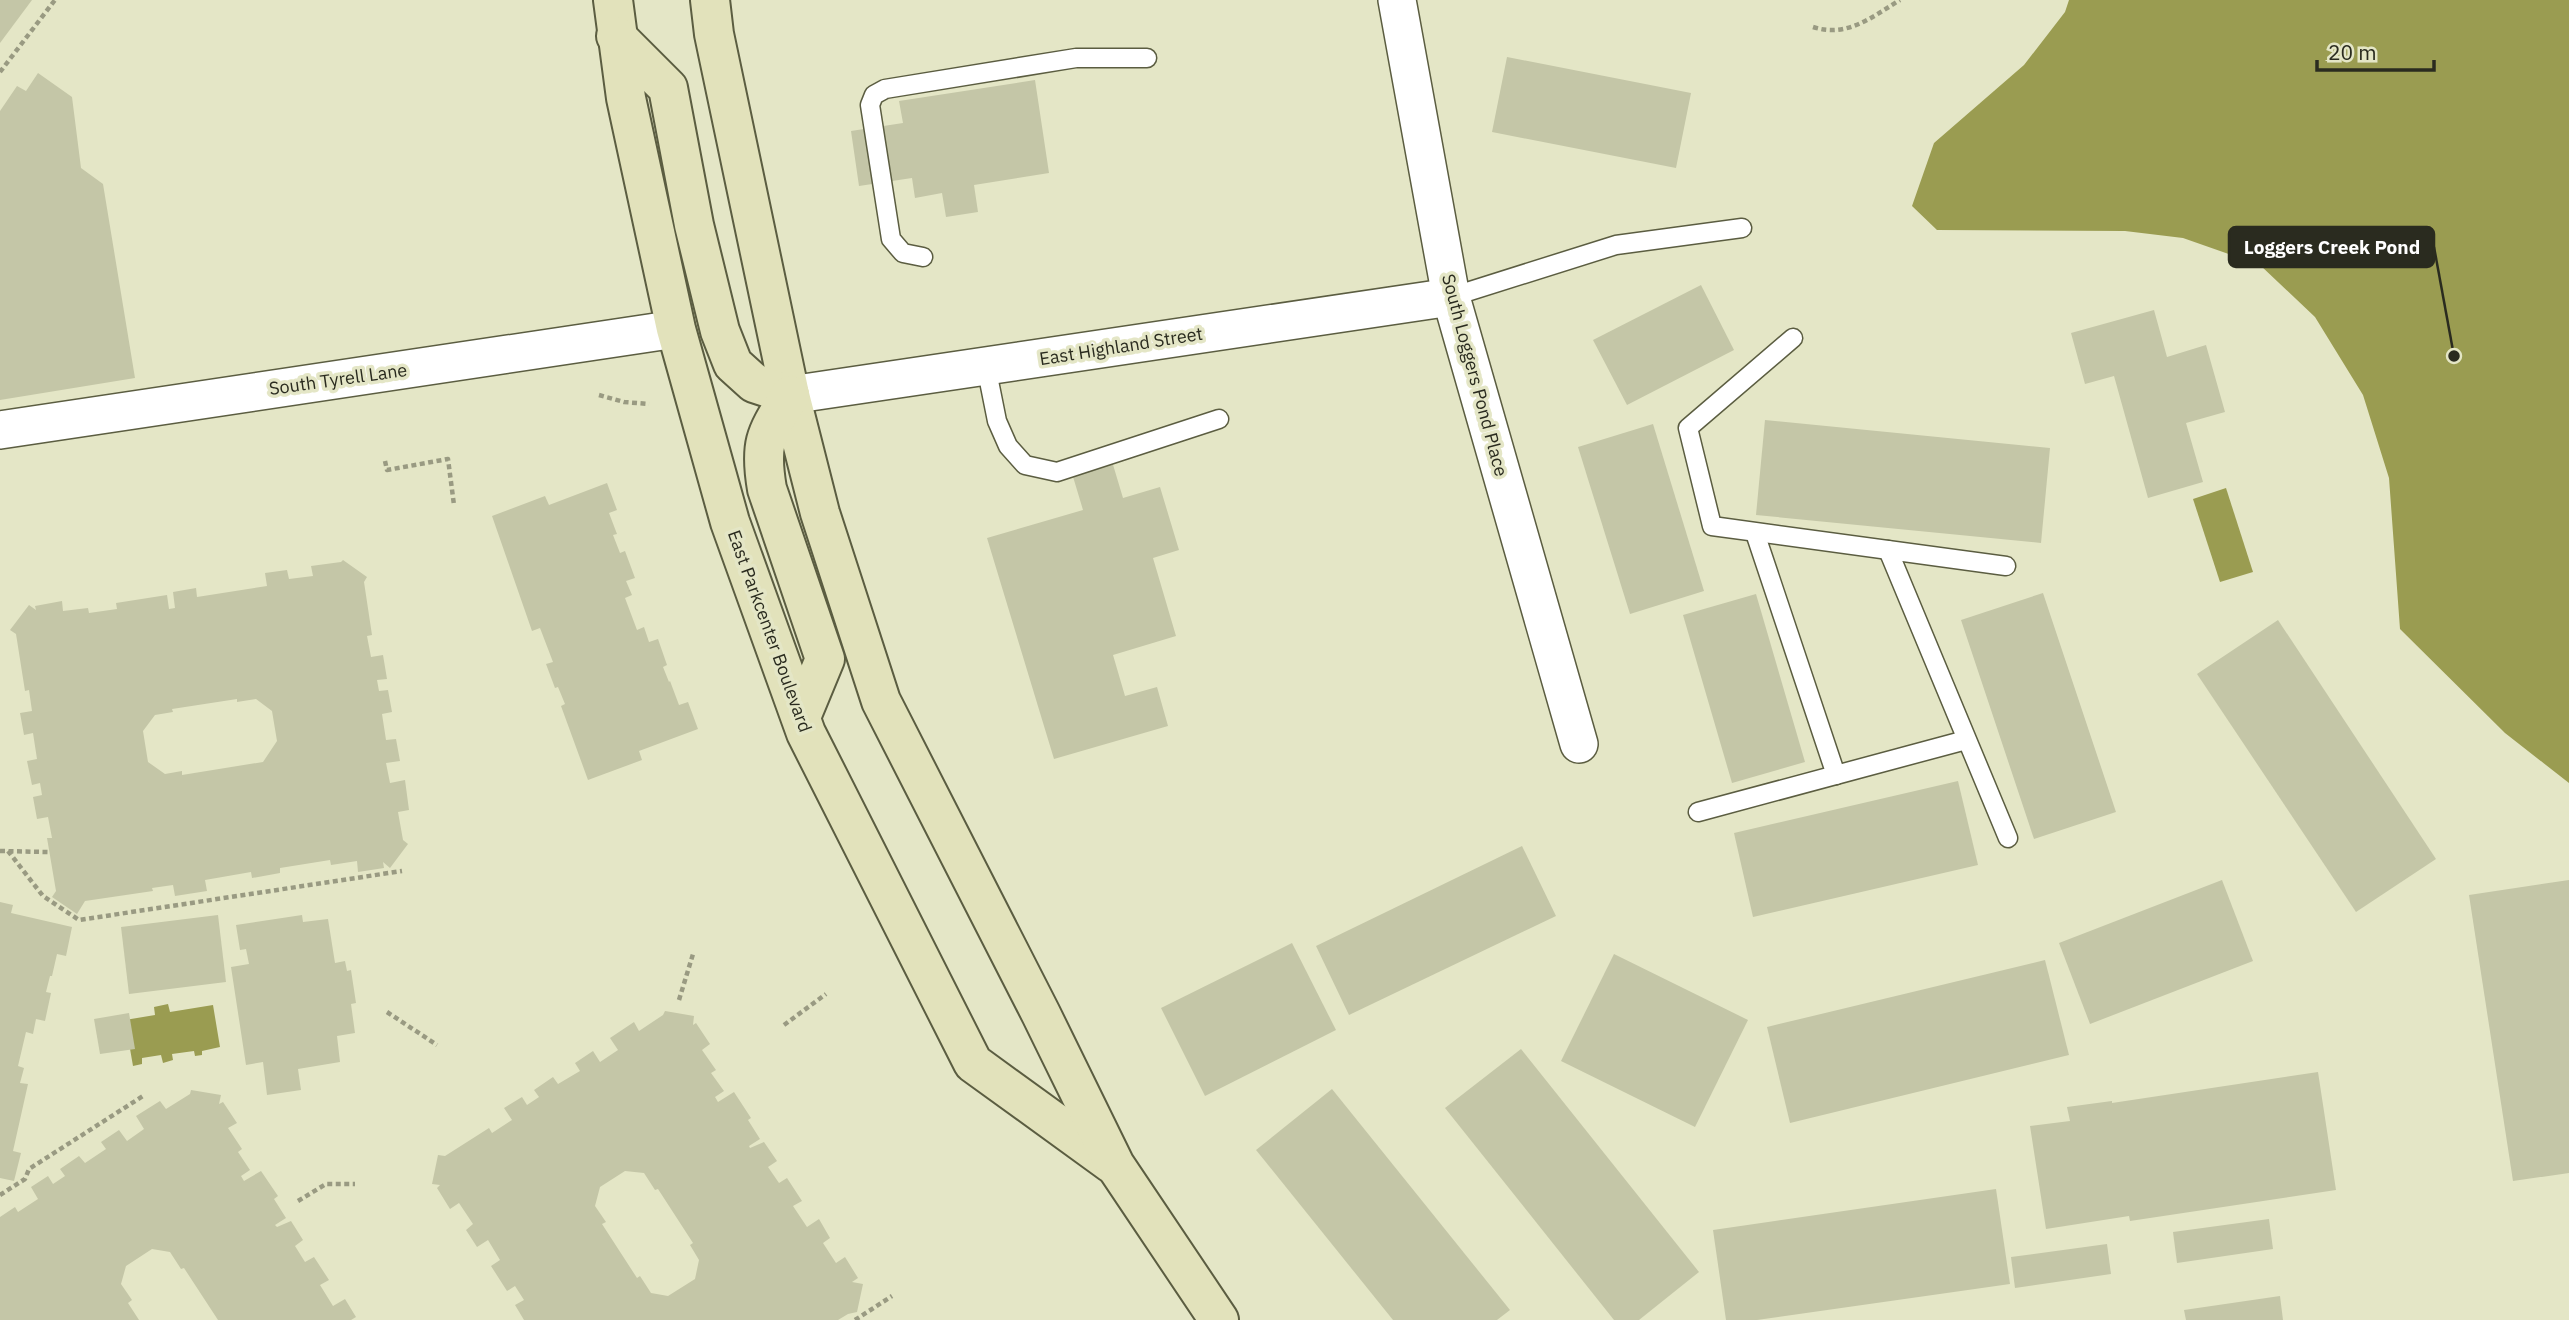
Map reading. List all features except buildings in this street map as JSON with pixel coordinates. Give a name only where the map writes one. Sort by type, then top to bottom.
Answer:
[{"type":"main road","name":"East Parkcenter Boulevard","points":[[710,0],[714,34],[790,395],[820,513],[881,701],[1115,1165],[1219,1320]]},
{"type":"main road","name":"East Parkcenter Boulevard","points":[[615,18],[626,98],[676,329],[730,522],[806,733],[973,1063],[1115,1165]]},
{"type":"main road","points":[[615,18],[668,88],[694,225],[720,331],[733,365],[754,383],[790,395],[767,432],[762,460],[767,489],[825,659],[801,717]]},
{"type":"street","name":"South Loggers Pond Place","points":[[1397,0],[1451,296],[1580,744]]},
{"type":"street","name":"East Highland Street","points":[[790,395],[1451,296]]},
{"type":"street","name":"South Tyrell Lane","points":[[0,430],[676,329]]},
{"type":"lane","points":[[923,257],[903,253],[891,239],[870,105],[874,96],[885,89],[1076,58],[1147,58]]},
{"type":"lane","points":[[1451,296],[1616,245],[1742,228]]},
{"type":"lane","points":[[1793,338],[1688,428],[1712,526],[2006,566]]},
{"type":"lane","points":[[986,366],[997,421],[1008,446],[1025,465],[1057,472],[1219,419]]},
{"type":"lane","points":[[1755,533],[1836,775]]},
{"type":"lane","points":[[1888,550],[2008,838]]},
{"type":"lane","points":[[1698,812],[1966,740]]},
{"type":"path","points":[[0,72],[55,0]]},
{"type":"path","points":[[1813,27],[1838,32],[1859,25],[1900,0]]},
{"type":"path","points":[[599,395],[624,402],[649,404]]},
{"type":"path","points":[[385,461],[387,470],[448,459],[454,505]]},
{"type":"path","points":[[0,851],[48,852]]},
{"type":"path","points":[[8,851],[43,896],[79,920],[402,871]]},
{"type":"path","points":[[679,1000],[693,954]]},
{"type":"path","points":[[783,1025],[826,994]]},
{"type":"path","points":[[387,1012],[437,1045]]},
{"type":"path","points":[[0,1195],[25,1179],[29,1169],[143,1096]]},
{"type":"path","points":[[298,1201],[326,1184],[355,1184]]},
{"type":"path","points":[[855,1320],[892,1296]]},
{"type":"shaded area","points":[[2069,0],[2569,0],[2569,783],[2505,733],[2400,629],[2389,478],[2363,395],[2315,317],[2260,265],[2183,238],[2125,231],[1937,230],[1912,206],[1934,143],[2024,65],[2065,12]]},
{"type":"shaded area","points":[[2226,488],[2253,572],[2220,582],[2193,499]]},
{"type":"shaded area","points":[[168,1004],[170,1012],[213,1005],[220,1047],[202,1051],[202,1055],[195,1056],[194,1051],[172,1054],[173,1060],[163,1063],[161,1055],[142,1058],[142,1064],[133,1066],[125,1020],[155,1015],[154,1007]]},
{"type":"place","name":"Loggers Creek Pond","points":[[2454,356]]}]
